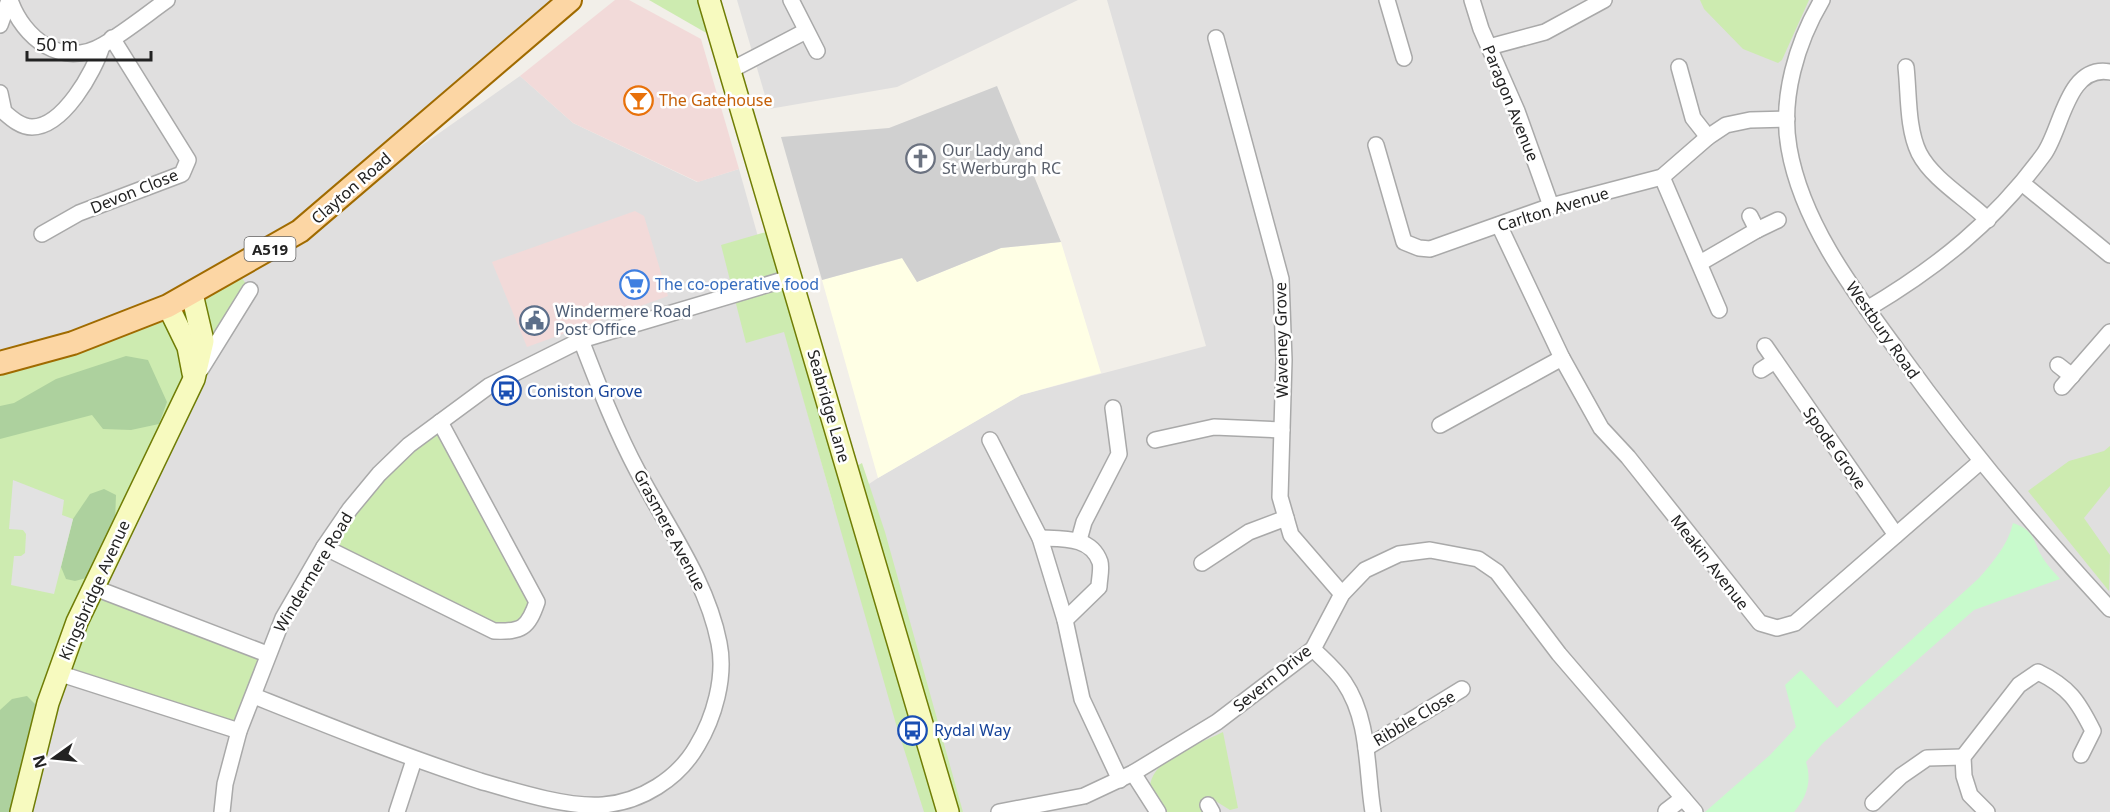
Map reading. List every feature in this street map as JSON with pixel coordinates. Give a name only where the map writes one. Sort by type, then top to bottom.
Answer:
[{"type":"main road","name":"Clayton Road","points":[[0,363],[73,343],[168,306],[300,231],[570,0]]},
{"type":"street","points":[[0,25],[10,0]]},
{"type":"street","points":[[10,0],[26,31],[42,45],[61,52],[83,52],[107,42],[167,0]]},
{"type":"street","name":"Seabridge Lane","points":[[709,0],[793,277],[948,812]]},
{"type":"street","points":[[791,0],[817,51]]},
{"type":"street","points":[[1387,0],[1404,58]]},
{"type":"street","name":"Paragon Avenue","points":[[1472,0],[1551,206]]},
{"type":"street","points":[[1489,47],[1545,32],[1606,0]]},
{"type":"street","name":"Westbury Road","points":[[1822,0],[1797,57],[1787,119],[1789,148],[1802,192],[1820,233],[1867,309],[1980,462],[2110,609]]},
{"type":"street","points":[[731,70],[806,31]]},
{"type":"street","name":"Waveney Grove","points":[[1216,38],[1281,279],[1284,360],[1280,497],[1291,535],[1342,594]]},
{"type":"street","points":[[0,93],[4,112],[17,123],[32,127],[52,122],[95,68],[107,42]]},
{"type":"street","name":"Devon Close","points":[[42,234],[79,213],[182,174],[188,160],[107,42]]},
{"type":"street","points":[[1679,67],[1693,118],[1708,137]]},
{"type":"street","points":[[1906,67],[1913,138],[1920,155],[1932,170],[1988,220]]},
{"type":"street","points":[[1867,309],[1951,254],[1988,220],[2022,183],[2049,147],[2067,102],[2079,82],[2090,74],[2110,72]]},
{"type":"street","name":"Carlton Avenue","points":[[1376,145],[1404,242],[1419,248],[1430,249],[1551,206],[1662,177],[1708,137],[1737,122],[1787,119]]},
{"type":"street","points":[[1662,177],[1719,310]]},
{"type":"street","points":[[2022,183],[2110,255]]},
{"type":"street","points":[[1750,216],[1757,230]]},
{"type":"street","points":[[1700,263],[1778,220]]},
{"type":"street","name":"Meakin Avenue","points":[[1499,225],[1562,358],[1601,428],[1628,457],[1760,623],[1777,628],[1795,623],[1980,462]]},
{"type":"street","name":"Windermere Road","points":[[222,812],[225,784],[239,731],[254,696],[267,654],[283,618],[350,509],[379,474],[409,445],[489,386],[581,340],[793,277]]},
{"type":"street","name":"Kingsbridge Avenue","points":[[21,812],[58,673],[77,622],[194,379],[250,290]]},
{"type":"street","name":"Kingsbridge Avenue","points":[[192,294],[203,341],[194,379]]},
{"type":"street","points":[[168,306],[188,347],[194,379]]},
{"type":"street","points":[[2058,365],[2067,382],[2110,332]]},
{"type":"street","name":"Grasmere Avenue","points":[[254,696],[414,760],[542,799],[602,805],[640,795],[664,783],[687,764],[710,724],[720,678],[720,645],[705,595],[637,470],[611,416],[581,340]]},
{"type":"street","name":"Spode Grove","points":[[1765,346],[1896,535]]},
{"type":"street","points":[[1440,424],[1562,358]]},
{"type":"street","points":[[1761,370],[1775,360]]},
{"type":"street","points":[[1079,540],[1084,522],[1119,454],[1113,408]]},
{"type":"street","points":[[324,548],[494,631],[514,632],[530,622],[537,602],[440,422]]},
{"type":"street","points":[[1155,440],[1214,427],[1282,430]]},
{"type":"street","points":[[990,440],[1040,538],[1065,620],[1082,699],[1127,777],[1158,812]]},
{"type":"street","points":[[1202,563],[1249,532],[1286,518]]},
{"type":"street","points":[[1040,538],[1079,540],[1087,545],[1100,562],[1099,587],[1065,620]]},
{"type":"street","name":"Severn Drive","points":[[999,812],[1084,796],[1127,777],[1217,722],[1313,649],[1342,594],[1365,570],[1399,554],[1430,550],[1478,560],[1497,572],[1559,654],[1695,812]]},
{"type":"street","points":[[95,588],[267,654]]},
{"type":"street","points":[[1313,649],[1343,681],[1354,699],[1361,718],[1373,812]]},
{"type":"street","points":[[1987,812],[1970,795],[1964,776],[1963,757],[2019,685],[2038,672],[2062,684],[2081,706],[2093,731],[2081,755]]},
{"type":"street","points":[[58,673],[239,731]]},
{"type":"street","name":"Ribble Close","points":[[1366,748],[1462,689]]},
{"type":"street","points":[[1874,803],[1901,776],[1927,758],[1963,757]]},
{"type":"street","points":[[397,812],[414,760]]},
{"type":"street","points":[[1666,811],[1683,798]]},
{"type":"shaded area","points":[[0,0],[553,0],[308,226],[520,76],[573,123],[697,182],[739,169],[834,507],[878,478],[1021,395],[1206,346],[1107,0],[2110,0],[2110,812],[0,812]]},
{"type":"shaded area","points":[[615,0],[629,0],[701,39],[739,169],[698,182],[573,123],[520,76]]},
{"type":"shaded area","points":[[737,0],[1078,0],[897,87],[769,109]]},
{"type":"shaded area","points":[[997,86],[1061,242],[1001,248],[917,282],[902,258],[822,280],[781,137],[889,128]]},
{"type":"shaded area","points":[[635,211],[644,216],[668,296],[527,347],[492,262]]},
{"type":"shaded area","points":[[1061,242],[1101,373],[1021,395],[878,478],[822,280],[903,258],[917,282],[1001,248]]},
{"type":"shaded area","points":[[13,480],[64,500],[62,515],[73,519],[54,594],[11,585],[14,556],[21,556],[25,553],[26,534],[23,530],[9,529]]},
{"type":"green space","points":[[649,0],[709,0],[722,42]]},
{"type":"green space","points":[[1700,0],[1809,0],[1782,60],[1778,63],[1743,49],[1704,9]]},
{"type":"green space","points":[[776,224],[848,471],[862,463],[885,532],[963,812],[924,812],[896,724],[784,332],[746,343],[721,245],[766,232]]},
{"type":"green space","points":[[236,269],[250,290],[194,379],[95,588],[267,654],[239,731],[58,673],[0,812],[0,363]]},
{"type":"green space","points":[[126,356],[148,360],[167,402],[159,424],[131,430],[103,429],[92,415],[0,439],[0,406],[14,403],[56,379]]},
{"type":"green space","points":[[440,422],[537,602],[514,632],[324,547],[350,509]]},
{"type":"green space","points":[[2110,446],[2110,486],[2084,518],[2110,555],[2109,591],[2028,491],[2069,461],[2104,451]]},
{"type":"green space","points":[[104,489],[116,495],[115,523],[90,577],[75,581],[66,579],[61,567],[73,519],[90,494]]},
{"type":"green space","points":[[2013,523],[2029,532],[2043,558],[2060,579],[1974,610],[1823,743],[1806,762],[1807,788],[1794,812],[1705,812],[1770,755],[1796,727],[1785,685],[1801,670],[1837,708],[1979,578],[2004,546]]},
{"type":"green space","points":[[27,696],[40,709],[11,812],[0,812],[0,710],[12,699]]},
{"type":"green space","points":[[1223,732],[1238,808],[1230,810],[1209,797],[1203,798],[1205,812],[1165,812],[1150,786],[1159,767],[1168,759]]},
{"type":"place","name":"The Gatehouse","points":[[638,100]]},
{"type":"place","name":"Our Lady and St Werburgh RC","points":[[921,159]]},
{"type":"place","name":"The co-operative food","points":[[634,284]]},
{"type":"place","name":"Windermere Road Post Office","points":[[534,320]]},
{"type":"place","name":"Coniston Grove","points":[[506,391]]},
{"type":"place","name":"Rydal Way","points":[[913,730]]}]
